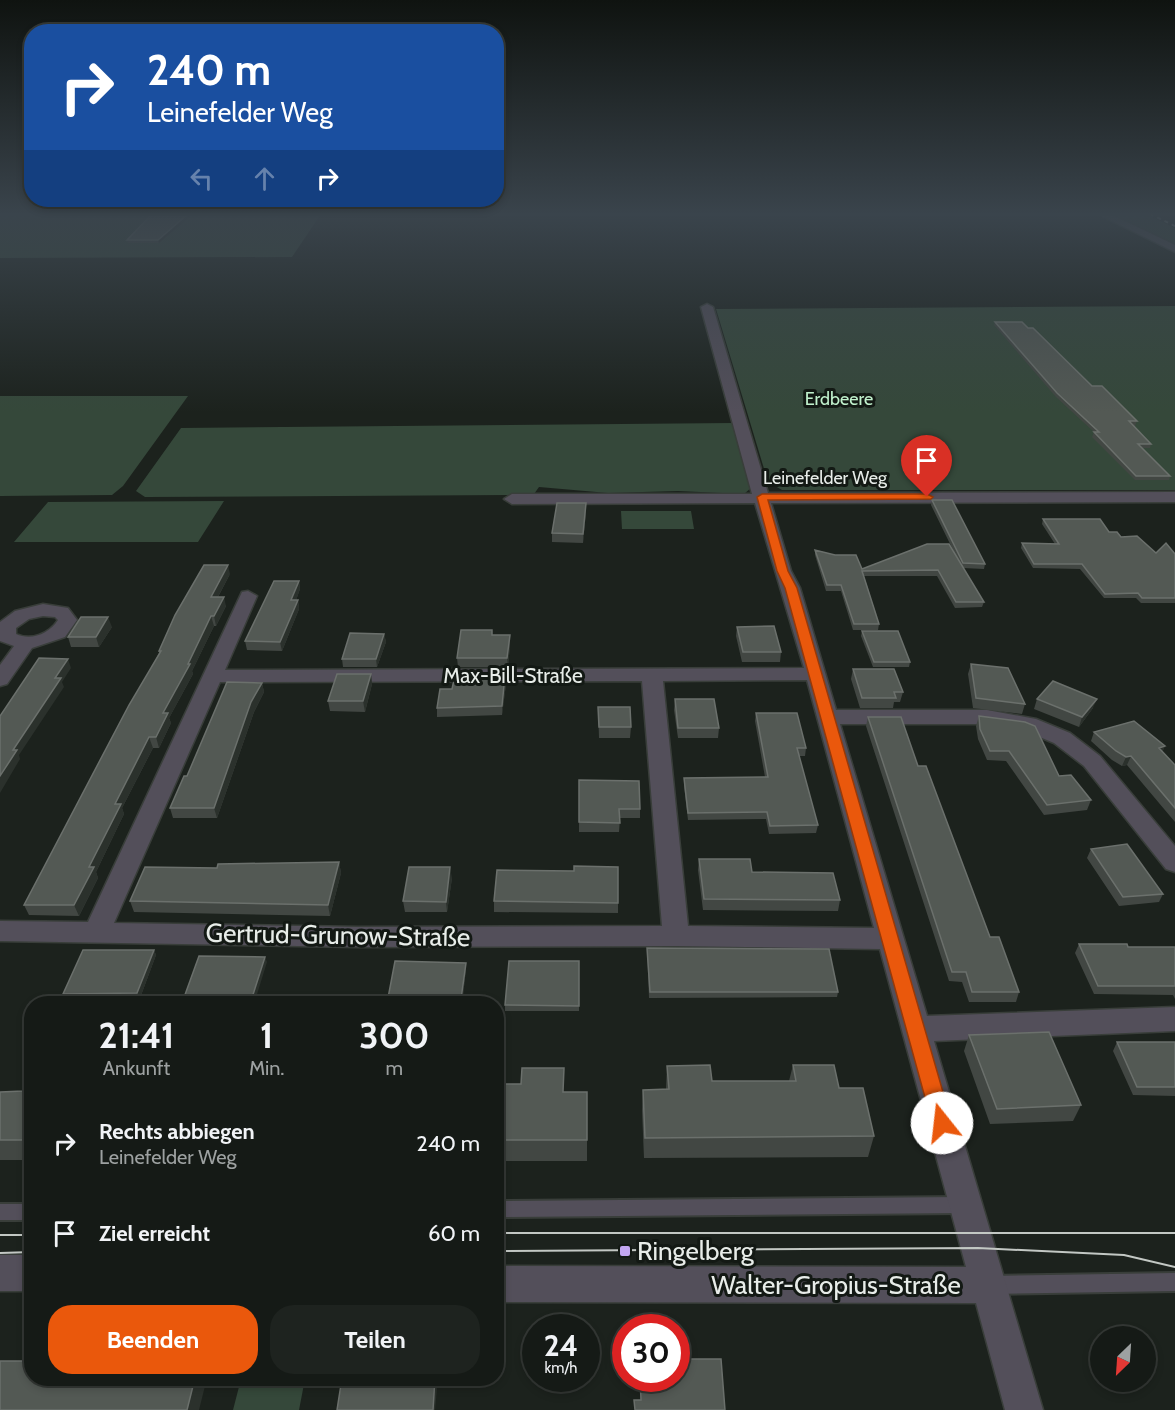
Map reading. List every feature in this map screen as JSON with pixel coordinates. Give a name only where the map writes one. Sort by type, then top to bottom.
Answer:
[{"type":"street","points":[[707,307],[815,674],[1024,1410]]},
{"type":"street","name":"Leinefelder Weg","points":[[512,499],[1175,497]]},
{"type":"street","points":[[97,932],[248,596]]},
{"type":"street","points":[[53,610],[66,615],[66,626],[60,632],[41,640],[26,642],[11,640],[6,636],[3,626],[32,612],[53,610]]},
{"type":"street","points":[[0,680],[26,642]]},
{"type":"street","name":"Max-Bill-Straße","points":[[212,676],[815,674]]},
{"type":"street","points":[[652,675],[676,936]]},
{"type":"street","points":[[827,717],[987,717],[1028,724],[1062,738],[1092,761],[1175,863]]},
{"type":"street","name":"Gertrud-Grunow-Straße","points":[[0,932],[358,937],[676,936],[890,939]]},
{"type":"street","points":[[915,1029],[1175,1019]]},
{"type":"street","points":[[0,1273],[24,1273]]},
{"type":"street","name":"Walter-Gropius-Straße","points":[[504,1284],[988,1285]]},
{"type":"lane","points":[[504,1209],[966,1205]]},
{"type":"lane","points":[[0,1212],[24,1212]]},
{"type":"lane","name":"Walter-Gropius-Straße","points":[[988,1285],[1175,1282]]},
{"type":"green space","name":"Erdbeere","points":[[1175,306],[1175,490],[782,490],[768,482],[716,309]]},
{"type":"green space","points":[[0,396],[188,396],[123,486],[112,495],[0,496]]},
{"type":"green space","points":[[733,423],[752,487],[744,494],[678,491],[608,493],[539,487],[534,494],[516,495],[145,497],[136,491],[181,428]]},
{"type":"green space","points":[[224,501],[198,542],[14,542],[48,502]]},
{"type":"green space","points":[[621,511],[691,511],[694,529],[622,529]]},
{"type":"green space","points":[[239,1386],[304,1386],[299,1410],[233,1410]]},
{"type":"building","points":[[995,322],[1022,322],[1028,328],[1033,328],[1092,386],[1102,386],[1137,421],[1129,421],[1151,444],[1138,444],[1170,476],[1136,476],[1094,432],[1099,432],[1057,393]]},
{"type":"building","points":[[932,500],[952,500],[985,564],[963,563]]},
{"type":"building","points":[[557,503],[586,503],[583,534],[552,533]]},
{"type":"building","points":[[1043,519],[1100,519],[1109,532],[1117,532],[1121,537],[1137,536],[1156,553],[1166,543],[1175,554],[1175,598],[1142,598],[1138,593],[1105,594],[1082,564],[1034,564],[1022,543],[1059,544]]},
{"type":"building","points":[[927,544],[949,544],[984,602],[956,602],[938,570],[862,571],[879,624],[854,624],[841,585],[827,585],[815,550],[835,555],[856,555],[862,569]]},
{"type":"building","points":[[204,565],[228,565],[211,597],[224,597],[214,616],[211,616],[188,664],[190,664],[163,713],[168,713],[156,737],[149,737],[115,804],[121,804],[89,867],[94,867],[74,905],[24,905],[129,705],[161,651],[159,651],[175,615]]},
{"type":"building","points":[[274,581],[299,581],[291,600],[298,600],[280,642],[245,641]]},
{"type":"building","points":[[81,617],[108,617],[96,637],[68,637]]},
{"type":"building","points":[[774,626],[781,652],[743,652],[737,627]]},
{"type":"building","points":[[461,630],[492,630],[492,635],[510,635],[507,658],[457,658]]},
{"type":"building","points":[[862,631],[898,631],[910,662],[874,662]]},
{"type":"building","points":[[350,633],[384,634],[376,659],[342,659]]},
{"type":"building","points":[[39,658],[68,659],[55,678],[61,678],[13,750],[17,750],[0,776],[0,716]]},
{"type":"building","points":[[971,664],[1008,668],[1025,704],[976,698]]},
{"type":"building","points":[[853,669],[894,669],[903,692],[894,692],[896,698],[862,698]]},
{"type":"building","points":[[337,674],[371,674],[363,701],[328,701]]},
{"type":"building","points":[[455,675],[505,675],[502,706],[437,708],[440,689],[452,689]]},
{"type":"building","points":[[1053,681],[1097,699],[1082,717],[1037,699]]},
{"type":"building","points":[[227,682],[262,683],[251,702],[214,808],[170,808],[184,776],[187,776]]},
{"type":"building","points":[[675,699],[714,699],[719,728],[678,728]]},
{"type":"building","points":[[598,707],[630,707],[631,727],[599,727]]},
{"type":"building","points":[[756,713],[797,713],[806,748],[797,748],[818,825],[770,826],[767,812],[688,813],[684,778],[768,777]]},
{"type":"building","points":[[979,716],[1025,722],[1035,726],[1059,776],[1071,775],[1091,800],[1047,805],[1009,751],[990,751],[980,729]]},
{"type":"building","points":[[868,717],[901,717],[918,766],[926,766],[990,937],[999,937],[1019,992],[972,992],[966,972],[952,972]]},
{"type":"building","points":[[1134,721],[1165,746],[1159,748],[1175,765],[1175,808],[1131,756],[1126,757],[1116,751],[1094,732]]},
{"type":"building","points":[[579,780],[639,781],[640,809],[619,809],[620,823],[579,822]]},
{"type":"building","points":[[1127,844],[1163,894],[1123,897],[1091,849]]},
{"type":"building","points":[[699,859],[750,859],[752,872],[833,873],[840,900],[704,899]]},
{"type":"building","points":[[339,862],[328,905],[130,901],[145,867],[217,868],[218,864]]},
{"type":"building","points":[[574,866],[618,867],[618,903],[494,901],[497,870],[574,871]]},
{"type":"building","points":[[409,867],[450,867],[446,902],[403,901]]},
{"type":"building","points":[[1079,944],[1175,947],[1175,986],[1098,986]]},
{"type":"building","points":[[647,948],[829,949],[838,992],[650,992]]},
{"type":"building","points":[[83,950],[154,950],[137,993],[63,994]]},
{"type":"building","points":[[199,956],[265,957],[253,996],[185,996]]},
{"type":"building","points":[[395,961],[466,963],[461,996],[388,996]]},
{"type":"building","points":[[509,961],[579,961],[579,1006],[505,1005]]},
{"type":"building","points":[[1049,1032],[1081,1105],[997,1109],[969,1035]]},
{"type":"building","points":[[1117,1042],[1175,1042],[1175,1087],[1137,1087]]},
{"type":"building","points":[[710,1065],[712,1081],[796,1081],[793,1065],[834,1065],[839,1088],[863,1088],[874,1136],[645,1138],[643,1090],[669,1089],[667,1066]]},
{"type":"building","points":[[522,1068],[564,1068],[563,1092],[587,1092],[587,1140],[504,1140],[504,1084],[521,1084]]},
{"type":"building","points":[[24,1089],[24,1140],[0,1140],[0,1092]]},
{"type":"building","points":[[690,1359],[721,1359],[725,1410],[635,1410],[634,1400],[641,1400],[641,1392],[690,1392]]},
{"type":"building","points":[[0,1361],[24,1361],[24,1386],[193,1386],[187,1410],[0,1410]]},
{"type":"building","points":[[341,1386],[434,1386],[433,1410],[337,1410]]},
{"type":"tram line","points":[[504,1233],[1175,1233]]},
{"type":"tram line","points":[[0,1235],[24,1235]]},
{"type":"tram line","points":[[504,1251],[978,1248],[1124,1255],[1175,1267]]},
{"type":"tram line","points":[[0,1253],[24,1252]]},
{"type":"place","name":"Ringelberg","points":[[625,1251]]},
{"type":"route","points":[[927,497],[762,497],[782,571],[791,588],[942,1123]]}]
